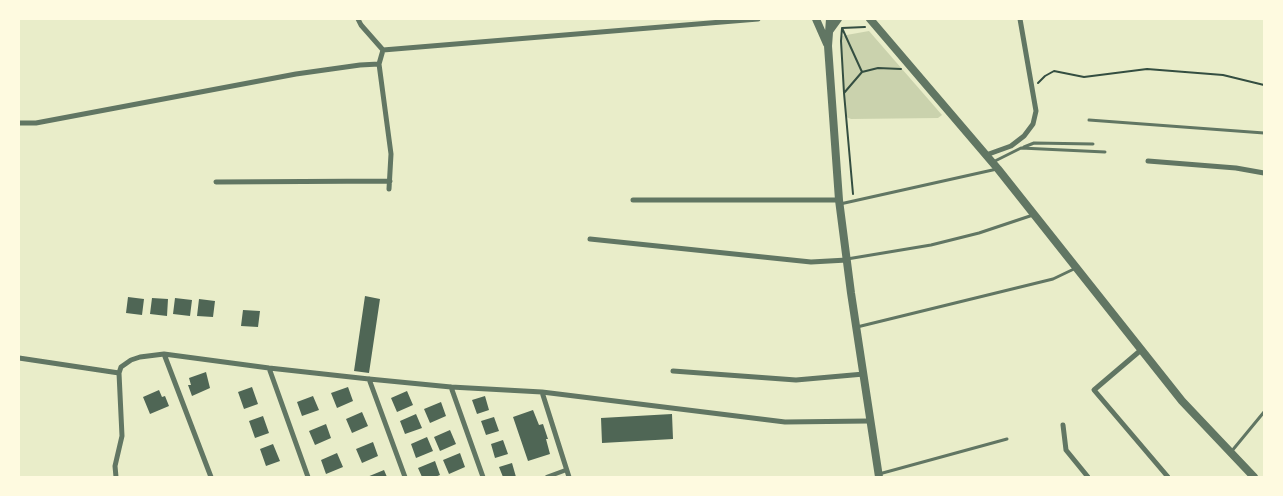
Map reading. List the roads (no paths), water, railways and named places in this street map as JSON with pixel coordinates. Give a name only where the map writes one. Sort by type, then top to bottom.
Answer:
[{"type":"street","points":[[358,19],[382,50],[379,64],[391,154],[389,189]]},
{"type":"street","points":[[382,50],[758,19]]},
{"type":"street","points":[[816,19],[828,46]]},
{"type":"street","points":[[830,19],[828,46],[839,202],[879,476]]},
{"type":"street","points":[[829,32],[838,19]]},
{"type":"street","points":[[871,19],[1035,214],[1182,400],[1254,477]]},
{"type":"street","points":[[986,154],[1011,146],[1024,136],[1033,124],[1036,111],[1020,19]]},
{"type":"street","points":[[19,123],[36,123],[296,74],[379,64]]},
{"type":"street","points":[[1148,161],[1236,168],[1264,173]]},
{"type":"street","points":[[216,182],[390,181]]},
{"type":"street","points":[[633,200],[839,202]]},
{"type":"street","points":[[590,239],[811,262],[847,260]]},
{"type":"street","points":[[1141,350],[1094,390],[1168,477]]},
{"type":"street","points":[[116,477],[115,466],[122,436],[119,373],[121,367],[131,360],[140,357],[164,354],[369,379],[542,392],[786,422],[870,421]]},
{"type":"street","points":[[164,354],[211,477]]},
{"type":"street","points":[[19,358],[119,373]]},
{"type":"street","points":[[269,368],[308,477]]},
{"type":"street","points":[[673,371],[796,380],[864,374]]},
{"type":"street","points":[[369,379],[405,477]]},
{"type":"street","points":[[451,386],[483,477]]},
{"type":"street","points":[[542,392],[568,477]]},
{"type":"street","points":[[1063,425],[1066,450],[1088,477]]},
{"type":"street","points":[[547,477],[566,470]]},
{"type":"lane","points":[[1089,120],[1264,133]]},
{"type":"lane","points":[[992,162],[1034,143],[1093,144]]},
{"type":"lane","points":[[1022,148],[1105,152]]},
{"type":"lane","points":[[839,202],[998,169]]},
{"type":"lane","points":[[847,260],[931,245],[980,233],[1035,214]]},
{"type":"lane","points":[[856,327],[1053,278],[1076,268]]},
{"type":"lane","points":[[1230,452],[1264,412]]},
{"type":"lane","points":[[879,476],[1007,438]]}]
